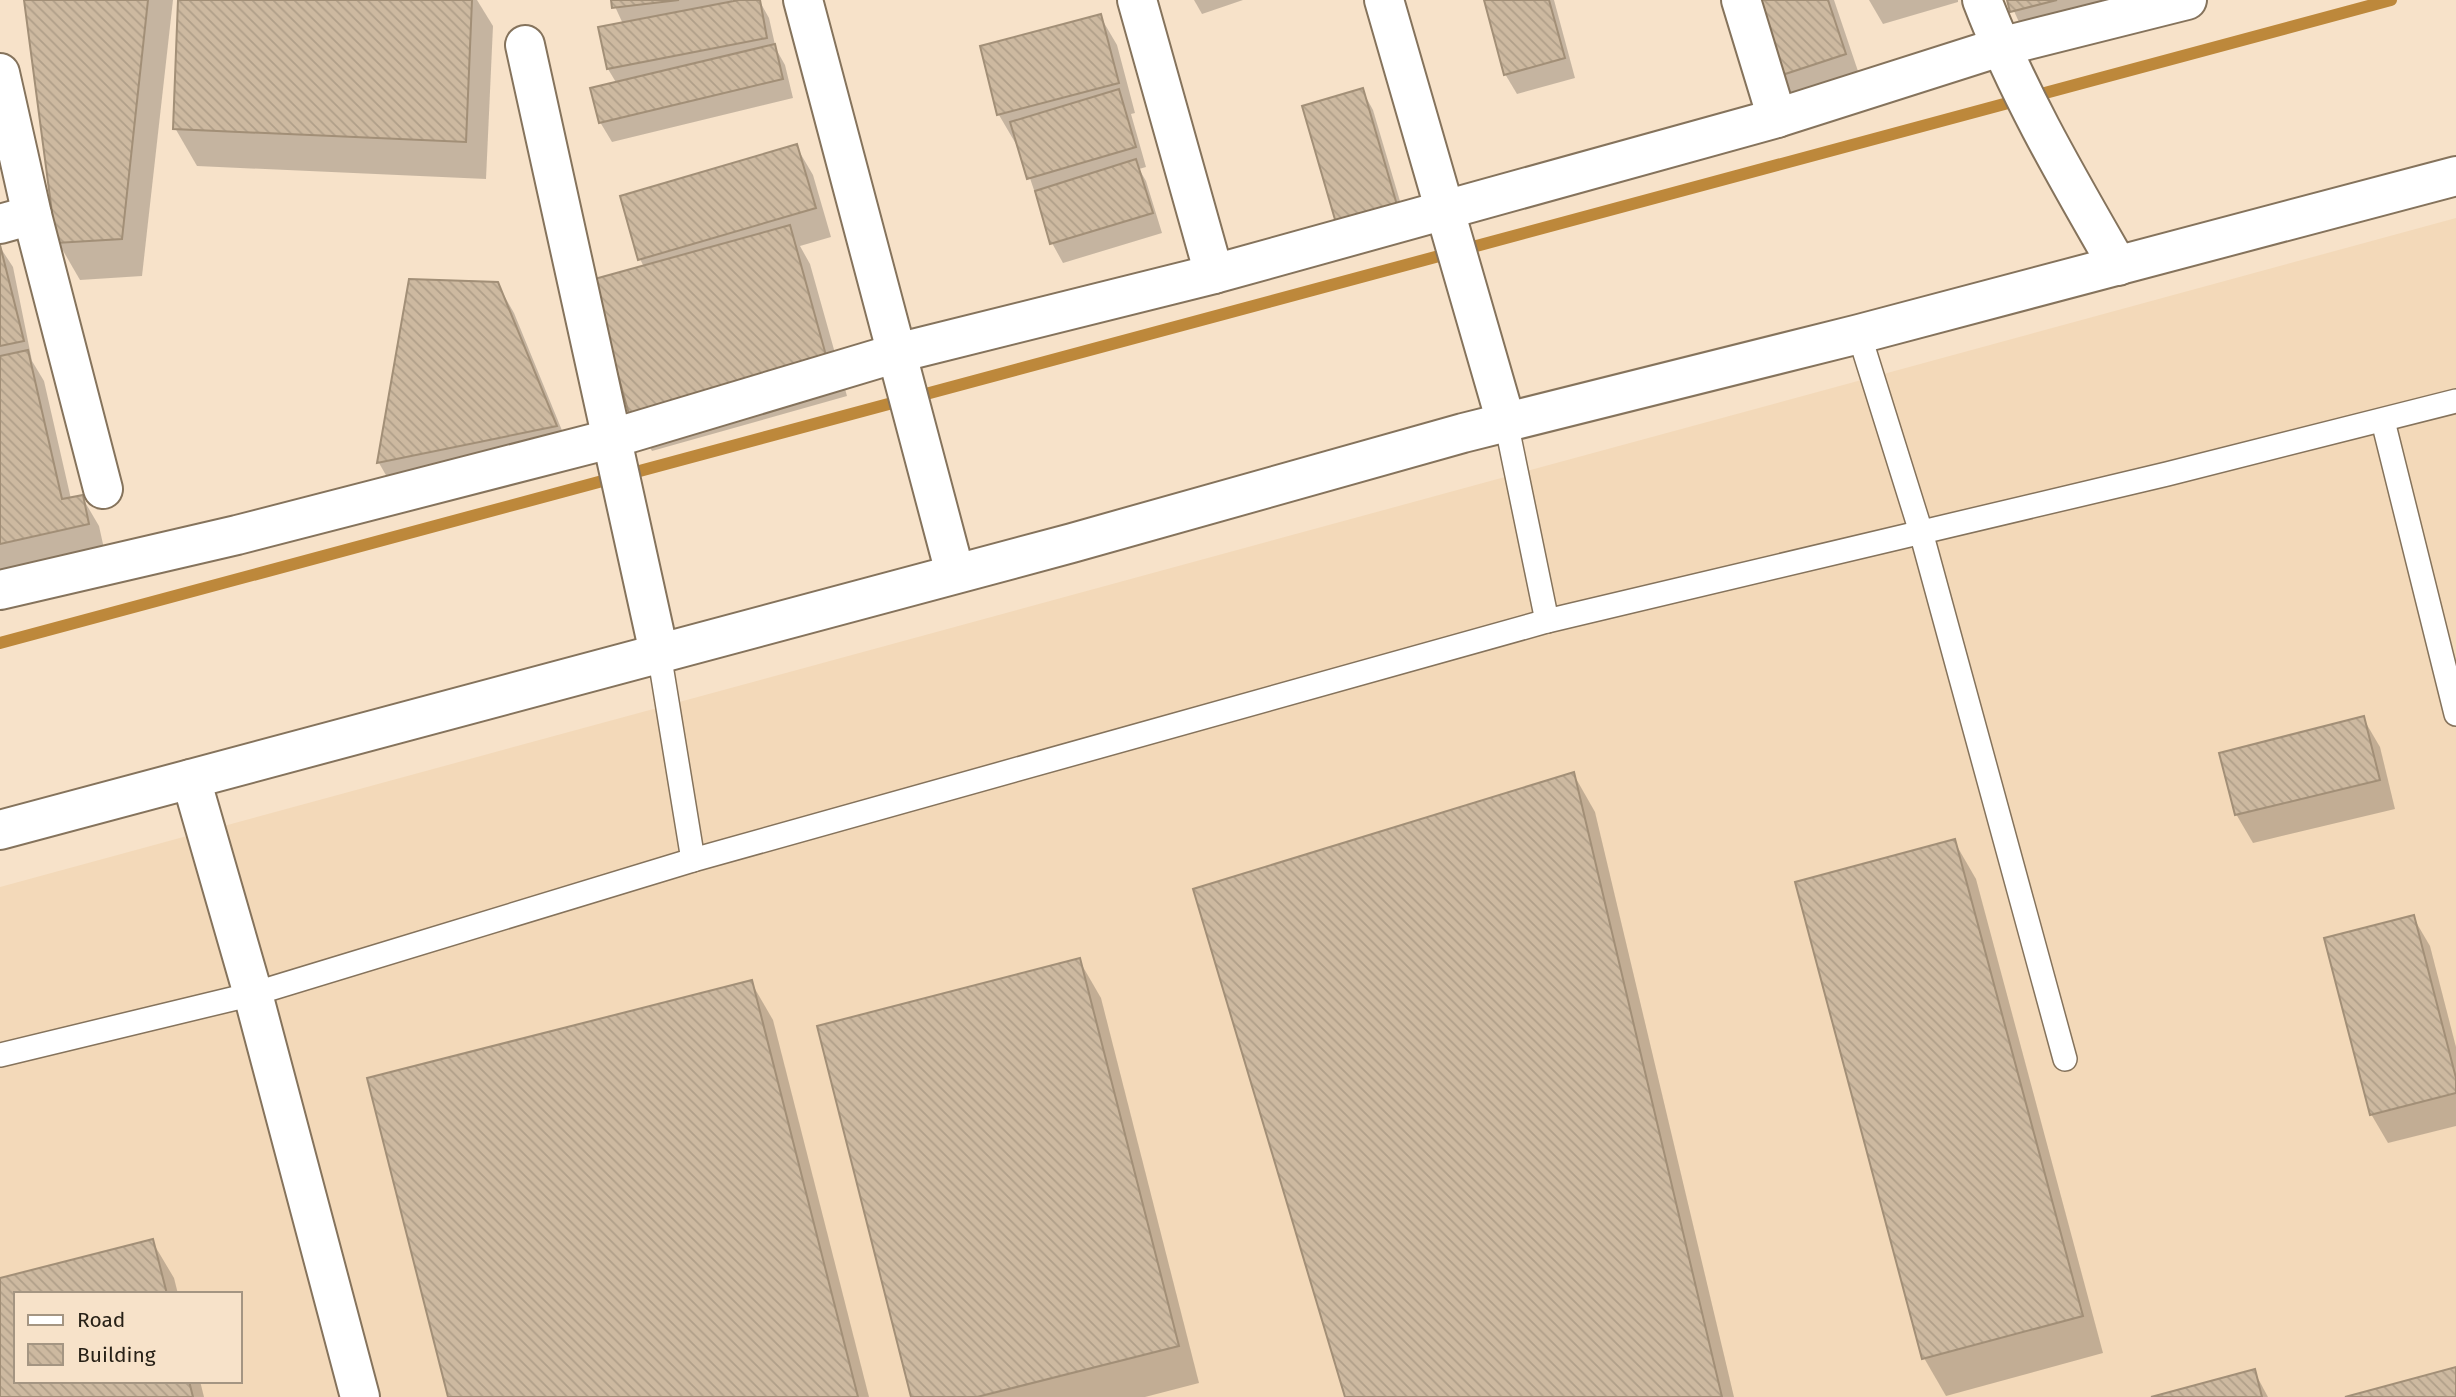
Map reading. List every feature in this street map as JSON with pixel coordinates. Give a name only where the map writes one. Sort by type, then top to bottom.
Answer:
[{"type":"street","points":[[803,0],[955,573]]},
{"type":"street","points":[[1137,0],[1214,274]]},
{"type":"street","points":[[1384,0],[1506,422]]},
{"type":"street","points":[[1741,0],[1777,118]]},
{"type":"street","points":[[1982,0],[2007,63],[2037,124],[2118,266]]},
{"type":"street","points":[[0,590],[237,535],[615,464],[905,386],[1214,274],[1447,222],[1777,118],[2007,63],[2187,0]]},
{"type":"street","points":[[526,45],[615,464],[659,653]]},
{"type":"street","points":[[0,73],[16,219],[103,489]]},
{"type":"street","points":[[0,830],[1506,422],[1859,334],[2456,176]]},
{"type":"street","points":[[191,779],[253,994],[360,1397]]},
{"type":"lane","points":[[1859,334],[1921,532],[2065,1059]]},
{"type":"lane","points":[[0,1055],[253,994],[693,860],[1546,621],[2383,421],[2456,401]]},
{"type":"lane","points":[[2383,421],[2456,714]]},
{"type":"lane","points":[[1506,422],[1546,621]]},
{"type":"lane","points":[[659,653],[693,860]]},
{"type":"shaded area","points":[[2456,218],[2456,1397],[0,1397],[0,887]]},
{"type":"building","points":[[24,0],[148,0],[122,239],[56,243]]},
{"type":"building","points":[[178,0],[472,0],[466,142],[173,129]]},
{"type":"building","points":[[611,0],[679,0],[612,8]]},
{"type":"building","points":[[739,0],[760,0],[767,38],[607,69],[598,27]]},
{"type":"building","points":[[1484,0],[1549,0],[1565,58],[1504,75]]},
{"type":"building","points":[[1747,0],[1828,0],[1846,54],[1773,78]]},
{"type":"building","points":[[2007,0],[2057,0],[2010,12]]},
{"type":"building","points":[[1101,14],[1119,83],[997,115],[980,46]]},
{"type":"building","points":[[775,44],[783,79],[599,123],[590,88]]},
{"type":"building","points":[[1363,88],[1397,205],[1336,223],[1302,106]]},
{"type":"building","points":[[1119,89],[1136,147],[1027,179],[1010,122]]},
{"type":"building","points":[[797,144],[816,208],[638,260],[620,196]]},
{"type":"building","points":[[1136,159],[1153,213],[1050,244],[1035,191]]},
{"type":"building","points":[[790,225],[827,359],[629,414],[591,280]]},
{"type":"building","points":[[0,245],[24,341],[0,346]]},
{"type":"building","points":[[409,279],[498,282],[557,426],[377,463]]},
{"type":"building","points":[[28,350],[62,499],[83,495],[89,524],[0,544],[0,356]]},
{"type":"building","points":[[2364,716],[2380,780],[2235,815],[2219,753]]},
{"type":"building","points":[[1574,772],[1722,1397],[1345,1397],[1193,889]]},
{"type":"building","points":[[1955,839],[2083,1316],[1922,1359],[1795,882]]},
{"type":"building","points":[[2414,915],[2456,1078],[2456,1093],[2370,1115],[2324,938]]},
{"type":"building","points":[[1080,958],[1179,1346],[977,1397],[911,1397],[817,1026]]},
{"type":"building","points":[[752,980],[858,1397],[448,1397],[367,1078]]},
{"type":"building","points":[[153,1239],[166,1292],[14,1292],[14,1383],[190,1383],[193,1397],[0,1397],[0,1278]]},
{"type":"building","points":[[2456,1367],[2456,1397],[2345,1397]]},
{"type":"building","points":[[2255,1369],[2262,1397],[2151,1397]]},
{"type":"waterway","points":[[0,643],[2391,0]]}]
